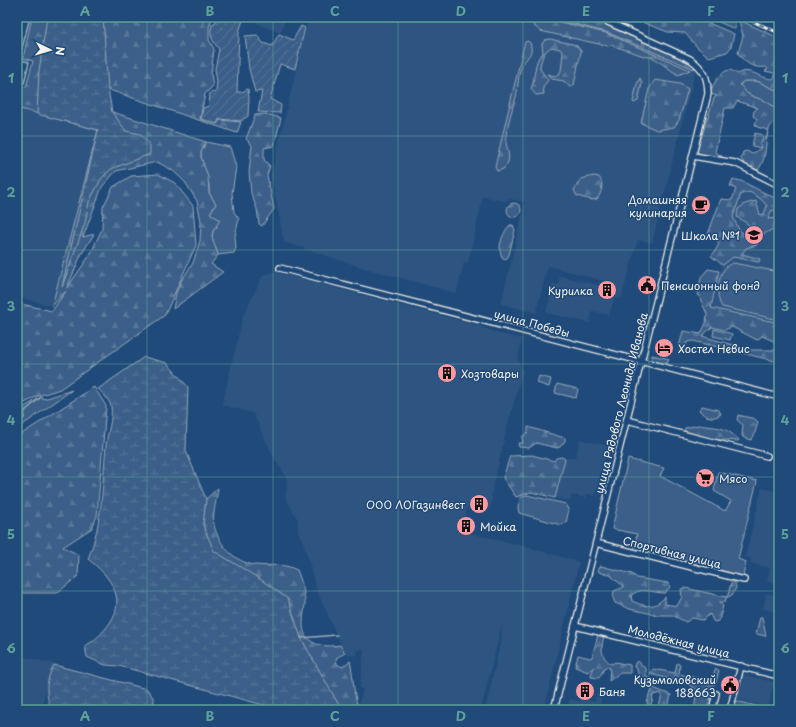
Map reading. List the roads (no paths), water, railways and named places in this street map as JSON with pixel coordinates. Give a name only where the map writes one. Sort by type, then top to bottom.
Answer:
[{"type":"street","name":"улица Рядового Леонида Иванова","points":[[554,710],[693,156],[706,103],[708,85],[702,68],[690,59],[598,17]]},
{"type":"street","points":[[693,156],[735,163],[779,185]]},
{"type":"street","name":"улица Победы","points":[[280,268],[779,397]]},
{"type":"street","points":[[627,420],[767,456]]},
{"type":"street","name":"Спортивная улица","points":[[596,543],[744,580]]},
{"type":"street","name":"Молодёжная улица","points":[[575,626],[779,676]]},
{"type":"street","points":[[730,710],[741,666]]},
{"type":"street","points":[[712,710],[716,694]]},
{"type":"waterway","points":[[17,82],[24,83],[29,62],[19,60],[30,17]]},
{"type":"waterway","points":[[17,423],[24,418],[25,411],[41,397]]},
{"type":"waterway","points":[[301,638],[337,635]]},
{"type":"railway","points":[[743,17],[779,33]]},
{"type":"place","name":"Домашняя кулинария","points":[[701,205]]},
{"type":"place","name":"Школа №1","points":[[754,235]]},
{"type":"place","name":"Пенсионный фонд","points":[[647,285]]},
{"type":"place","name":"Курилка","points":[[607,290]]},
{"type":"place","name":"Хостел Невис","points":[[664,348]]},
{"type":"place","name":"Хозтовары","points":[[447,373]]},
{"type":"place","name":"Мясо","points":[[705,478]]},
{"type":"place","name":"ООО ЛОГазинвест","points":[[479,504]]},
{"type":"place","name":"Мойка","points":[[466,526]]},
{"type":"place","name":"Кузьмоловский 188663","points":[[730,685]]},
{"type":"place","name":"Баня","points":[[585,691]]}]
